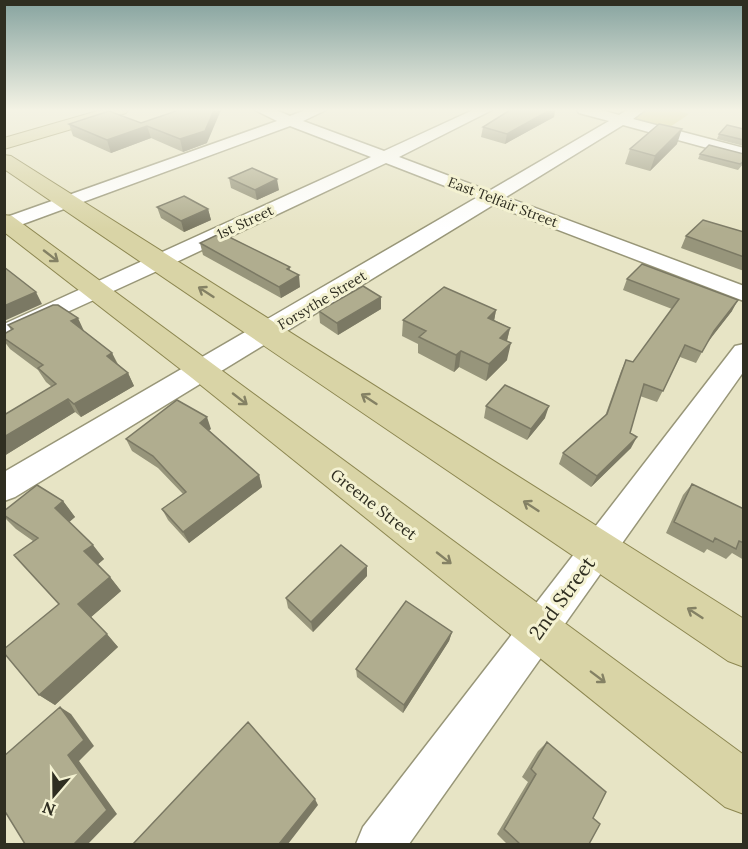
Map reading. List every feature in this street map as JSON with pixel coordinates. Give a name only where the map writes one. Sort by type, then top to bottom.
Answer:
[{"type":"main road","points":[[4,160],[744,645]]},
{"type":"main road","name":"Greene Street","points":[[6,223],[203,371],[744,788]]},
{"type":"street","points":[[6,223],[212,150]]},
{"type":"street","name":"East Telfair Street","points":[[364,150],[744,294]]},
{"type":"street","name":"1st Street","points":[[4,333],[399,150]]},
{"type":"street","name":"Forsythe Street","points":[[4,488],[572,150]]},
{"type":"street","name":"2nd Street","points":[[380,844],[744,352]]},
{"type":"building","points":[[632,150],[661,150],[655,156]]},
{"type":"building","points":[[704,150],[727,150],[744,154],[744,161],[740,164],[700,154]]},
{"type":"building","points":[[252,168],[277,179],[255,190],[229,178]]},
{"type":"building","points":[[184,196],[208,209],[181,221],[157,207]]},
{"type":"building","points":[[703,220],[744,232],[744,257],[686,236]]},
{"type":"building","points":[[221,233],[290,267],[287,269],[299,275],[279,287],[200,243]]},
{"type":"building","points":[[642,264],[738,300],[714,331],[702,352],[685,345],[663,391],[644,384],[630,433],[637,437],[597,476],[563,453],[607,414],[626,360],[633,362],[679,299],[627,279]]},
{"type":"building","points":[[4,267],[36,292],[4,306]]},
{"type":"building","points":[[363,286],[381,297],[337,323],[319,311]]},
{"type":"building","points":[[444,287],[496,310],[488,318],[510,328],[500,338],[511,343],[489,364],[461,351],[456,355],[419,337],[426,331],[403,320]]},
{"type":"building","points":[[53,305],[58,305],[78,318],[71,321],[112,353],[107,356],[128,373],[74,404],[68,399],[4,437],[4,415],[56,384],[38,368],[43,365],[4,338],[4,334],[13,329],[8,325]]},
{"type":"building","points":[[505,385],[549,406],[531,429],[486,406]]},
{"type":"building","points":[[177,400],[207,417],[200,423],[259,475],[183,532],[162,509],[186,492],[153,456],[126,439]]},
{"type":"building","points":[[692,484],[744,509],[744,543],[739,541],[736,549],[715,538],[713,542],[674,522]]},
{"type":"building","points":[[37,485],[63,501],[55,508],[93,545],[84,551],[110,577],[78,604],[107,634],[39,695],[4,653],[4,649],[59,604],[14,555],[38,538],[4,515],[4,511]]},
{"type":"building","points":[[341,545],[367,566],[311,622],[286,598]]},
{"type":"building","points":[[406,601],[452,632],[404,705],[356,669]]},
{"type":"building","points":[[60,707],[84,740],[68,755],[107,810],[74,844],[25,844],[6,813],[4,814],[4,756]]},
{"type":"building","points":[[248,722],[315,799],[279,844],[133,844]]},
{"type":"building","points":[[547,742],[606,792],[593,818],[600,824],[589,844],[520,844],[504,829],[536,774],[531,769]]}]
